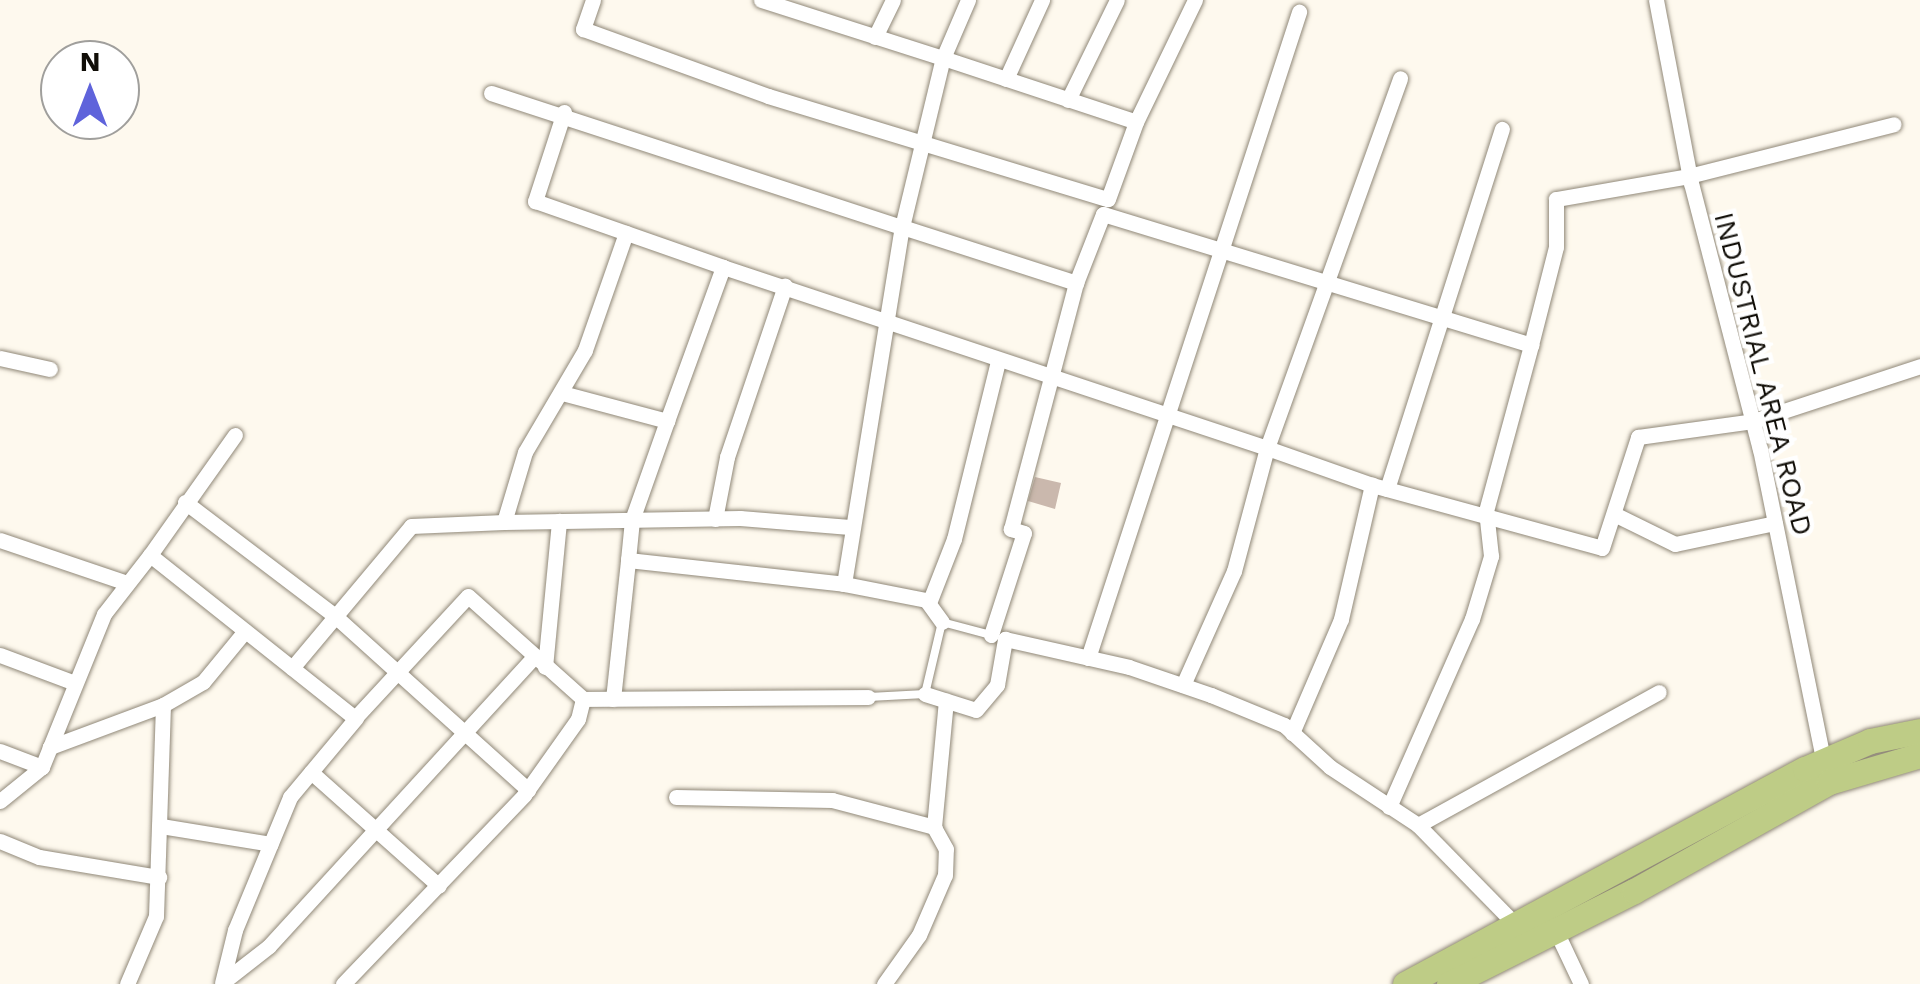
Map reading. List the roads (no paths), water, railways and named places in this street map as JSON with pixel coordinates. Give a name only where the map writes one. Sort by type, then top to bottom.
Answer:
[{"type":"main road","points":[[1416,981],[1522,932],[1826,771],[1920,731]]},
{"type":"main road","points":[[1449,984],[1522,932],[1555,929],[1826,771],[1920,755]]},
{"type":"street","points":[[592,0],[582,29],[768,96],[920,139],[1218,250],[1443,323],[1531,345]]},
{"type":"street","points":[[761,0],[1136,122]]},
{"type":"street","points":[[813,17],[820,0]]},
{"type":"street","points":[[875,37],[893,0]]},
{"type":"street","points":[[844,584],[850,527],[920,139],[944,58],[968,0]]},
{"type":"street","points":[[1006,79],[1042,0]]},
{"type":"street","points":[[1068,100],[1117,0]]},
{"type":"street","points":[[925,694],[976,710],[997,685],[998,637],[1024,533],[1011,529],[1076,282],[1136,122],[1195,0]]},
{"type":"street","name":"INDUSTRIAL AREA ROAD","points":[[1656,0],[1689,176],[1753,421],[1826,771]]},
{"type":"street","points":[[1088,658],[1163,414],[1298,12]]},
{"type":"street","points":[[1183,685],[1234,572],[1267,448],[1400,78]]},
{"type":"street","points":[[491,93],[564,112],[1076,282]]},
{"type":"street","points":[[564,112],[535,201],[723,268],[888,318],[998,360],[1379,487],[1486,512],[1602,548],[1638,437],[1753,421],[1920,366]]},
{"type":"street","points":[[1389,806],[1472,619],[1491,556],[1486,512],[1556,247],[1556,199],[1689,176],[1894,124]]},
{"type":"street","points":[[1292,733],[1341,619],[1379,487],[1443,323],[1502,129]]},
{"type":"street","points":[[504,522],[525,452],[585,350],[626,233]]},
{"type":"street","points":[[612,699],[632,520],[723,268]]},
{"type":"street","points":[[716,519],[727,457],[785,286]]},
{"type":"street","points":[[0,358],[50,369]]},
{"type":"street","points":[[928,603],[954,539],[998,360]]},
{"type":"street","points":[[562,393],[668,421]]},
{"type":"street","points":[[0,801],[42,767],[104,614],[235,435]]},
{"type":"street","points":[[184,502],[335,616],[528,790]]},
{"type":"street","points":[[1614,514],[1675,544],[1775,523]]},
{"type":"street","points":[[292,668],[411,526],[716,519],[850,527]]},
{"type":"street","points":[[222,983],[269,946],[372,826],[464,730],[540,662],[560,521]]},
{"type":"street","points":[[0,540],[127,583]]},
{"type":"street","points":[[150,555],[356,718]]},
{"type":"street","points":[[628,560],[844,584],[928,603],[942,622]]},
{"type":"street","points":[[222,983],[235,930],[290,797],[468,596],[582,699],[868,697]]},
{"type":"street","points":[[50,747],[163,705],[202,682],[245,630]]},
{"type":"street","points":[[998,637],[1183,685],[1292,733],[1418,825],[1522,932]]},
{"type":"street","points":[[0,655],[75,682]]},
{"type":"street","points":[[1418,825],[1660,692]]},
{"type":"street","points":[[343,984],[528,790],[578,718],[582,699]]},
{"type":"street","points":[[884,984],[919,936],[944,875],[946,850],[934,827],[946,700]]},
{"type":"street","points":[[127,984],[156,916],[162,826],[163,705]]},
{"type":"street","points":[[0,751],[42,767]]},
{"type":"street","points":[[311,772],[438,886]]},
{"type":"street","points":[[676,797],[832,800],[934,827]]},
{"type":"street","points":[[162,826],[271,844]]},
{"type":"street","points":[[0,840],[39,857],[158,877]]},
{"type":"street","points":[[1555,929],[1581,984]]},
{"type":"lane","points":[[868,697],[925,694],[942,622],[998,637]]}]
